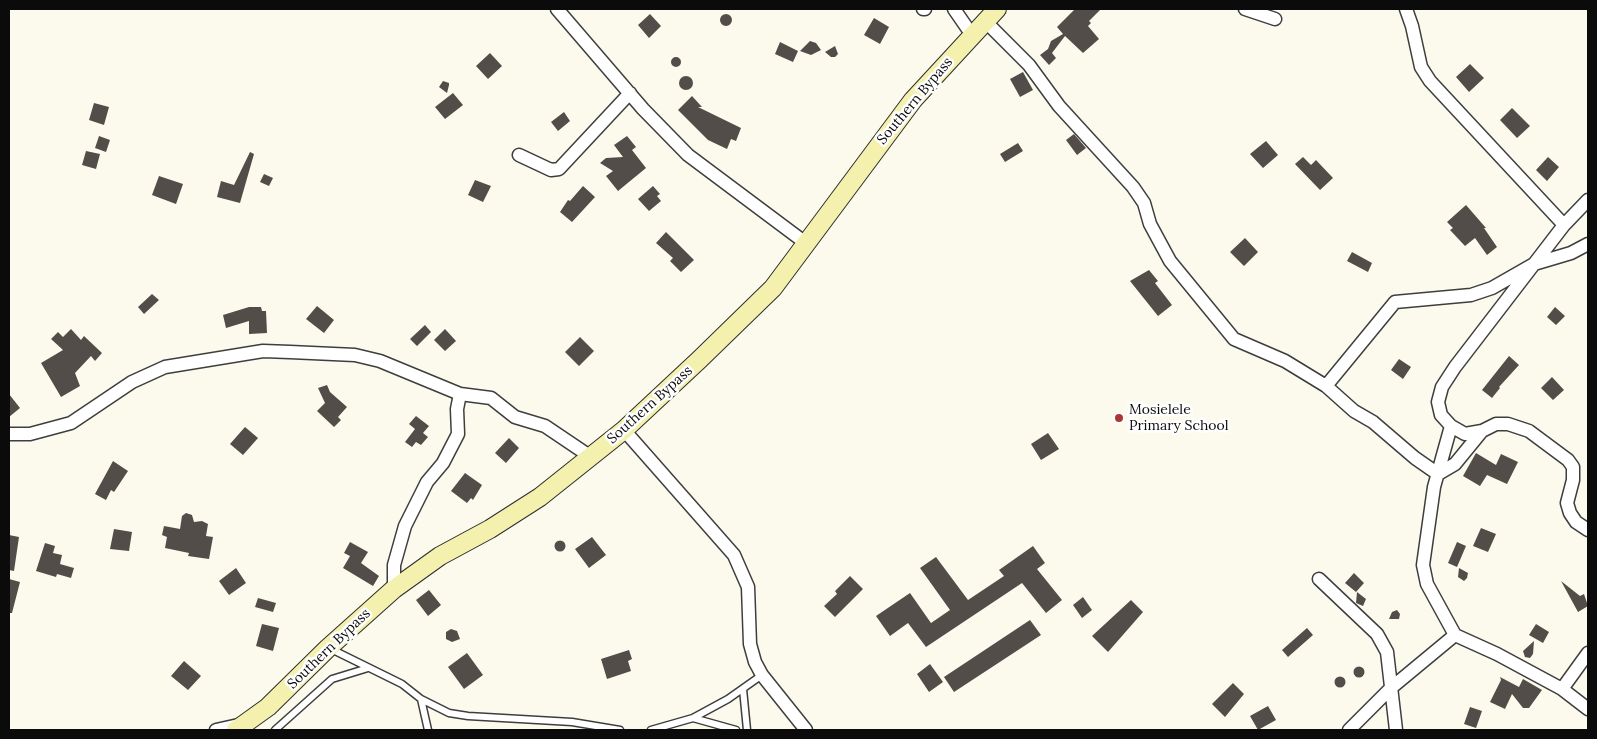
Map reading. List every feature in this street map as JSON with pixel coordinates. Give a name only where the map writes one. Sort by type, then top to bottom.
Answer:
[{"type":"street","points":[[557,9],[630,93],[688,155],[807,244]]},
{"type":"street","points":[[954,9],[972,35]]},
{"type":"street","points":[[1245,9],[1275,19]]},
{"type":"street","points":[[1406,9],[1412,26],[1421,67],[1430,81],[1564,225]]},
{"type":"street","points":[[991,15],[1059,106],[1133,187],[1144,203],[1150,224],[1170,261],[1234,339],[1285,361],[1326,386],[1354,411],[1373,422],[1415,458],[1438,474]]},
{"type":"street","name":"Southern Bypass","points":[[242,726],[289,688],[328,648],[394,589],[440,556],[526,506],[624,430],[756,305],[807,244],[887,132],[913,100],[991,15]]},
{"type":"street","points":[[519,155],[550,170],[559,169],[630,93]]},
{"type":"street","points":[[1588,200],[1564,225],[1442,386],[1438,402],[1441,415],[1451,426],[1465,434],[1482,431],[1496,424],[1508,424],[1529,431],[1568,460],[1573,468],[1567,503],[1570,513],[1576,522],[1588,530]]},
{"type":"street","points":[[1326,386],[1395,302],[1471,295],[1492,288],[1534,264],[1571,253],[1588,244]]},
{"type":"street","points":[[9,434],[30,434],[51,430],[71,423],[132,382],[165,367],[263,352],[355,355],[380,361],[460,394],[491,398],[515,417],[549,428],[591,457]]},
{"type":"street","points":[[394,589],[394,565],[405,526],[427,482],[443,463],[458,434],[457,409],[460,394]]},
{"type":"street","points":[[1451,426],[1438,474],[1424,555],[1424,574],[1455,635],[1497,654],[1562,689],[1588,710]]},
{"type":"street","points":[[624,430],[734,555],[748,587],[750,644],[762,675],[804,730]]},
{"type":"street","points":[[1438,474],[1455,464],[1482,431]]},
{"type":"street","points":[[1319,579],[1377,634],[1387,652],[1396,730]]},
{"type":"street","points":[[1350,730],[1391,688],[1455,635]]},
{"type":"street","points":[[1562,689],[1588,653]]},
{"type":"street","points":[[216,730],[242,726]]},
{"type":"lane","points":[[328,648],[402,684],[421,699],[449,713],[468,716],[572,722],[620,730]]},
{"type":"lane","points":[[275,730],[332,679],[368,668]]},
{"type":"lane","points":[[651,730],[693,718],[762,675]]},
{"type":"lane","points":[[743,688],[747,730]]},
{"type":"lane","points":[[421,699],[428,730]]},
{"type":"lane","points":[[693,718],[736,730]]},
{"type":"building","points":[[1075,9],[1101,9],[1089,21],[1091,23],[1088,26],[1099,39],[1083,53],[1065,36],[1052,53],[1056,58],[1049,65],[1040,55],[1048,49],[1051,41],[1063,34],[1057,27]]},
{"type":"building","points":[[650,14],[661,26],[649,38],[638,25]]},
{"type":"building","points":[[726,14],[732,20],[726,26],[720,20]]},
{"type":"building","points":[[874,18],[889,27],[880,44],[864,35]]},
{"type":"building","points":[[810,41],[816,43],[821,50],[811,55],[800,51]]},
{"type":"building","points":[[780,42],[798,51],[793,62],[775,54]]},
{"type":"building","points":[[835,46],[838,54],[835,57],[831,57],[825,52]]},
{"type":"building","points":[[490,53],[502,66],[488,79],[476,66]]},
{"type":"building","points":[[674,57],[678,57],[681,62],[678,67],[674,67],[671,64],[671,60]]},
{"type":"building","points":[[1470,64],[1484,78],[1469,92],[1456,77]]},
{"type":"building","points":[[1023,72],[1033,90],[1020,97],[1010,79]]},
{"type":"building","points":[[686,76],[691,78],[693,83],[691,88],[686,90],[681,88],[679,83],[681,78]]},
{"type":"building","points":[[443,81],[449,83],[447,93],[439,87]]},
{"type":"building","points":[[453,93],[463,105],[445,119],[435,107]]},
{"type":"building","points":[[692,96],[702,107],[698,107],[741,128],[736,141],[731,139],[727,149],[708,140],[678,110]]},
{"type":"building","points":[[94,103],[109,107],[104,125],[89,120]]},
{"type":"building","points":[[1512,108],[1530,126],[1517,138],[1500,120]]},
{"type":"building","points":[[564,112],[570,121],[558,131],[551,122]]},
{"type":"building","points":[[1074,134],[1086,148],[1077,155],[1066,140]]},
{"type":"building","points":[[99,136],[110,140],[106,152],[95,148]]},
{"type":"building","points":[[627,136],[636,147],[632,150],[646,168],[618,191],[606,176],[613,171],[600,163],[606,158],[623,157],[614,145]]},
{"type":"building","points":[[1266,141],[1278,155],[1263,168],[1250,154]]},
{"type":"building","points":[[1018,143],[1023,151],[1005,162],[1000,154]]},
{"type":"building","points":[[86,151],[100,154],[96,169],[82,165]]},
{"type":"building","points":[[250,152],[254,154],[240,203],[217,197],[221,181],[234,185]]},
{"type":"building","points":[[1303,157],[1311,165],[1316,160],[1333,178],[1320,190],[1295,164]]},
{"type":"building","points":[[1548,157],[1559,167],[1547,181],[1536,170]]},
{"type":"building","points":[[264,174],[273,178],[269,186],[260,182]]},
{"type":"building","points":[[159,176],[183,184],[176,204],[152,195]]},
{"type":"building","points":[[475,180],[491,186],[483,202],[468,195]]},
{"type":"building","points":[[583,186],[595,197],[572,222],[560,212],[568,200],[570,201]]},
{"type":"building","points":[[653,186],[660,194],[657,196],[661,201],[649,211],[638,199]]},
{"type":"building","points":[[1466,205],[1486,228],[1484,228],[1497,247],[1487,255],[1475,238],[1465,246],[1450,230],[1453,228],[1447,222]]},
{"type":"building","points":[[666,232],[694,260],[681,272],[670,261],[673,258],[656,243]]},
{"type":"building","points":[[1245,238],[1258,252],[1244,266],[1230,252]]},
{"type":"building","points":[[1352,252],[1372,263],[1368,272],[1347,261]]},
{"type":"building","points":[[1149,270],[1158,281],[1155,283],[1172,305],[1158,316],[1130,281]]},
{"type":"building","points":[[152,294],[159,300],[144,314],[138,307]]},
{"type":"building","points":[[317,306],[334,320],[324,333],[306,319]]},
{"type":"building","points":[[249,307],[261,307],[262,311],[266,311],[267,333],[249,334],[249,321],[226,328],[223,315]]},
{"type":"building","points":[[1555,307],[1565,316],[1556,325],[1547,317]]},
{"type":"building","points":[[425,325],[431,332],[417,346],[410,339]]},
{"type":"building","points":[[71,329],[81,340],[84,336],[102,353],[95,361],[91,356],[75,373],[80,386],[61,397],[41,363],[63,350],[51,339],[58,332],[63,337]]},
{"type":"building","points":[[445,329],[456,341],[445,351],[434,340]]},
{"type":"building","points":[[580,337],[594,351],[579,366],[565,352]]},
{"type":"building","points":[[1509,356],[1519,365],[1499,387],[1492,398],[1482,390]]},
{"type":"building","points":[[1399,359],[1411,367],[1403,379],[1391,370]]},
{"type":"building","points":[[1552,377],[1564,390],[1553,400],[1541,388]]},
{"type":"building","points":[[327,385],[330,392],[347,407],[338,417],[341,420],[334,427],[317,411],[325,403],[318,388]]},
{"type":"building","points":[[9,394],[20,408],[9,417]]},
{"type":"building","points":[[416,416],[429,426],[423,433],[428,437],[421,445],[416,442],[412,447],[405,442],[415,429],[409,424]]},
{"type":"building","points":[[245,427],[258,438],[243,455],[230,444]]},
{"type":"building","points":[[1048,433],[1059,449],[1041,460],[1031,444]]},
{"type":"building","points":[[509,438],[519,448],[506,463],[495,453]]},
{"type":"building","points":[[1476,453],[1496,465],[1501,454],[1518,462],[1507,484],[1487,475],[1480,486],[1463,476]]},
{"type":"building","points":[[113,461],[128,471],[114,492],[111,490],[106,500],[95,494]]},
{"type":"building","points":[[465,473],[482,485],[473,500],[471,498],[467,503],[451,491]]},
{"type":"building","points":[[186,513],[192,515],[194,522],[202,521],[208,524],[206,536],[213,537],[209,559],[188,556],[189,553],[165,548],[167,537],[162,535],[164,526],[180,529],[182,516]]},
{"type":"building","points":[[1481,528],[1496,534],[1488,552],[1473,546]]},
{"type":"building","points":[[114,529],[132,532],[129,551],[110,549]]},
{"type":"building","points":[[9,535],[19,537],[14,571],[9,570]]},
{"type":"building","points":[[592,537],[606,555],[589,568],[575,549]]},
{"type":"building","points":[[560,540],[566,546],[560,552],[554,546]]},
{"type":"building","points":[[350,542],[368,552],[361,563],[379,576],[373,586],[343,568],[350,556],[344,553]]},
{"type":"building","points":[[1457,542],[1466,546],[1457,567],[1448,563]]},
{"type":"building","points":[[45,543],[55,546],[53,553],[62,555],[60,564],[74,568],[71,578],[57,574],[56,577],[36,571]]},
{"type":"building","points":[[1033,546],[1045,563],[1037,569],[1062,600],[1046,613],[1022,583],[926,647],[908,623],[890,636],[876,616],[910,593],[931,623],[950,610],[920,568],[936,557],[968,600],[1004,576],[999,570]]},
{"type":"building","points":[[236,568],[246,583],[229,595],[219,581]]},
{"type":"building","points":[[1459,568],[1468,573],[1464,581],[1458,577]]},
{"type":"building","points":[[1354,573],[1364,583],[1356,592],[1345,583]]},
{"type":"building","points":[[850,576],[863,589],[835,617],[824,606],[837,594],[835,591]]},
{"type":"building","points":[[9,579],[20,582],[12,613],[9,613]]},
{"type":"building","points":[[1561,581],[1580,596],[1584,594],[1588,606],[1578,612]]},
{"type":"building","points":[[429,590],[441,605],[428,616],[416,600]]},
{"type":"building","points":[[1357,592],[1366,599],[1363,606],[1356,603]]},
{"type":"building","points":[[1083,597],[1092,610],[1082,618],[1073,605]]},
{"type":"building","points":[[258,598],[276,603],[273,612],[255,607]]},
{"type":"building","points":[[1131,600],[1143,612],[1108,652],[1092,636]]},
{"type":"building","points":[[1397,610],[1400,614],[1399,619],[1389,619],[1392,612]]},
{"type":"building","points":[[1030,620],[1041,635],[954,692],[944,677]]},
{"type":"building","points":[[262,624],[279,628],[273,651],[256,646]]},
{"type":"building","points":[[1536,624],[1549,632],[1543,643],[1529,635]]},
{"type":"building","points":[[1307,628],[1313,635],[1288,657],[1282,650]]},
{"type":"building","points":[[451,629],[457,631],[460,639],[452,642],[446,639],[446,632]]},
{"type":"building","points":[[1534,641],[1533,654],[1530,658],[1525,657],[1523,651]]},
{"type":"building","points":[[629,650],[632,659],[628,661],[631,671],[607,679],[601,659]]},
{"type":"building","points":[[467,653],[483,675],[464,689],[448,667]]},
{"type":"building","points":[[184,661],[201,676],[188,690],[171,676]]},
{"type":"building","points":[[930,664],[943,682],[929,692],[917,674]]},
{"type":"building","points":[[1359,666],[1365,672],[1359,678],[1353,672]]},
{"type":"building","points":[[1340,676],[1346,682],[1340,688],[1334,682]]},
{"type":"building","points":[[1500,677],[1519,687],[1523,679],[1542,690],[1529,708],[1523,708],[1512,694],[1505,709],[1490,702],[1501,680]]},
{"type":"building","points":[[1233,683],[1244,694],[1225,717],[1212,704]]},
{"type":"building","points":[[1268,706],[1276,720],[1258,730],[1250,716]]},
{"type":"building","points":[[1470,707],[1482,711],[1476,728],[1464,724]]},
{"type":"place","name":"Mosielele Primary School","points":[[1119,418]]}]
